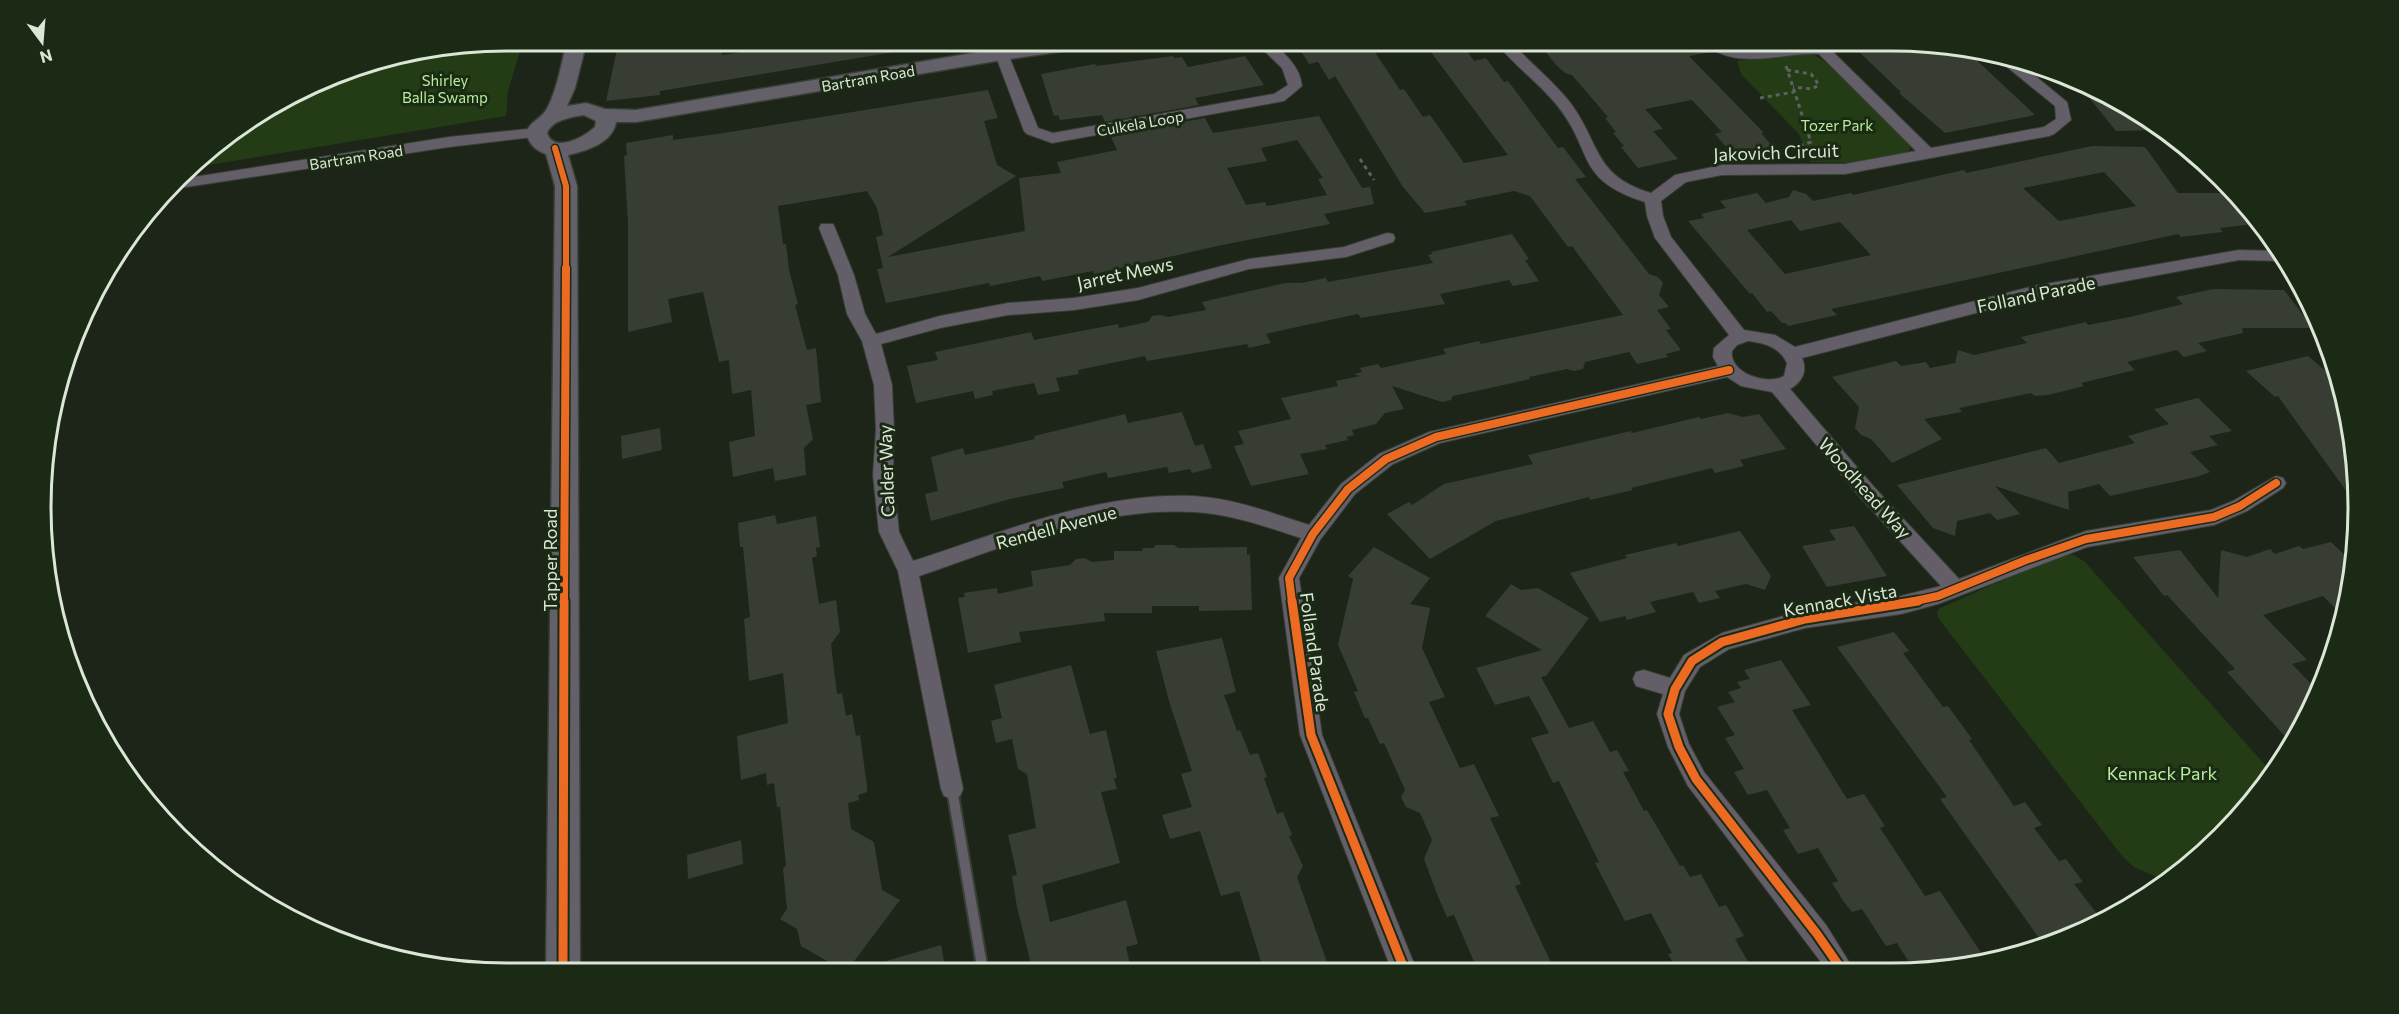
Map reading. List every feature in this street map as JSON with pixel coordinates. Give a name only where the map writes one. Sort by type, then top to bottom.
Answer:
[{"type":"street","points":[[575,51],[568,103],[539,127],[537,133],[538,140],[544,145],[555,148],[580,146]]},
{"type":"street","name":"Bartram Road","points":[[580,146],[600,135],[604,122],[1023,51]]},
{"type":"street","name":"Culkela Loop","points":[[1002,54],[1032,131],[1052,138],[1279,98],[1295,86],[1295,81],[1281,58],[1273,51]]},
{"type":"street","name":"Culkela Loop","points":[[1280,51],[1281,58]]},
{"type":"street","points":[[1510,51],[1544,82],[1569,111],[1597,168],[1617,186],[1653,199],[1655,216],[1663,238],[1740,337]]},
{"type":"street","points":[[1728,51],[1736,54],[1781,51]]},
{"type":"street","points":[[1824,51],[1928,154]]},
{"type":"street","name":"Jakovich Circuit","points":[[1653,199],[1681,178],[1722,170],[1845,169],[2049,131],[2064,120],[2062,105],[2019,69]]},
{"type":"street","points":[[568,103],[586,109],[604,122]]},
{"type":"street","name":"Bartram Road","points":[[187,183],[450,142],[537,133]]},
{"type":"street","name":"Tapper Road","points":[[566,186],[580,146]]},
{"type":"street","name":"Tapper Road","points":[[555,148],[566,186],[563,963]]},
{"type":"street","name":"Calder Way","points":[[827,228],[846,275],[856,314],[872,341],[883,386],[885,430],[883,475],[889,532],[908,571],[952,789]]},
{"type":"street","name":"Jarret Mews","points":[[872,341],[940,322],[1008,309],[1074,304],[1138,294],[1249,264],[1346,252],[1387,238]]},
{"type":"street","name":"Folland Parade","points":[[1792,354],[2034,292],[2239,255],[2272,256]]},
{"type":"street","points":[[1759,336],[1772,340],[1792,354],[1797,369],[1794,377],[1787,383],[1777,386],[1759,386],[1746,382],[1729,370],[1721,356],[1723,347],[1729,341],[1740,337],[1759,336]]},
{"type":"street","name":"Folland Parade","points":[[1402,963],[1311,735],[1289,578],[1313,534],[1348,489],[1386,459],[1436,437],[1729,370]]},
{"type":"street","name":"Woodhead Way","points":[[1777,386],[1867,492],[1955,588]]},
{"type":"street","name":"Kennack Vista","points":[[1837,963],[1696,779],[1679,747],[1668,714],[1675,689],[1692,661],[1722,642],[1805,619],[1901,605],[1938,596],[2056,548],[2086,539],[2214,517],[2240,506],[2276,483]]},
{"type":"street","name":"Rendell Avenue","points":[[908,571],[1071,519],[1143,505],[1195,504],[1263,518],[1313,534]]},
{"type":"street","points":[[1644,679],[1675,689]]},
{"type":"lane","points":[[952,789],[981,963]]},
{"type":"path","points":[[1781,51],[1811,142],[1805,146],[1777,153],[1785,170]]},
{"type":"path","points":[[1787,70],[1807,72],[1817,78],[1819,85],[1812,89],[1793,87]]},
{"type":"path","points":[[1760,98],[1794,92]]},
{"type":"path","points":[[1360,159],[1374,180]]},
{"type":"green space","name":"Shirley Balla Swamp","points":[[520,51],[508,91],[506,116],[204,166],[254,128],[305,98],[360,75],[447,55]]},
{"type":"green space","name":"Tozer Park","points":[[1801,53],[1813,54],[1824,61],[1908,140],[1910,149],[1907,153],[1856,163],[1810,162],[1799,134],[1741,74],[1737,61]]},
{"type":"green space","name":"Kennack Park","points":[[2062,554],[2074,555],[2085,562],[2266,767],[2235,808],[2193,850],[2170,869],[2158,877],[2134,867],[2123,857],[1939,619],[1937,613],[1940,608]]},
{"type":"building","points":[[617,51],[722,51],[722,55],[750,51],[894,51],[660,91],[660,95],[606,101]]},
{"type":"building","points":[[1301,51],[1374,51],[1400,90],[1404,89],[1423,117],[1430,115],[1464,163],[1508,155],[1430,51],[1467,51],[1474,61],[1486,58],[1504,82],[1508,81],[1558,148],[1563,147],[1586,177],[1575,179],[1649,274],[1658,277],[1663,283],[1659,295],[1669,307],[1657,310],[1671,329],[1666,330],[1681,350],[1666,354],[1668,357],[1637,364],[1629,352],[1585,362],[1583,369],[1574,371],[1567,369],[1529,377],[1530,379],[1453,396],[1451,400],[1442,402],[1392,386],[1404,409],[1385,413],[1376,424],[1352,430],[1354,435],[1346,437],[1348,440],[1325,445],[1327,449],[1300,454],[1309,474],[1251,486],[1234,446],[1244,444],[1238,431],[1291,419],[1281,398],[1338,386],[1336,381],[1360,376],[1354,374],[1362,372],[1360,368],[1378,364],[1381,368],[1446,354],[1443,349],[1479,341],[1481,344],[1623,315],[1572,246],[1568,247],[1530,196],[1514,191],[1464,201],[1467,205],[1425,213],[1403,187],[1335,76],[1329,80],[1318,62],[1309,64]]},
{"type":"building","points":[[1545,51],[1711,51],[1689,56],[1764,133],[1761,133],[1773,147],[1733,155],[1715,134],[1722,132],[1692,100],[1645,109],[1663,129],[1653,131],[1678,159],[1638,168],[1621,147],[1624,146],[1613,133],[1616,132],[1605,118],[1608,117],[1572,75],[1565,73]]},
{"type":"building","points":[[1858,51],[1922,52],[1975,59],[2035,115],[1945,133],[1899,93],[1901,92]]},
{"type":"building","points":[[1173,56],[1174,58],[1182,57],[1188,67],[1245,56],[1264,85],[1195,98],[1199,105],[1105,122],[1102,115],[1060,120],[1058,115],[1054,116],[1041,74],[1095,64],[1096,66]]},
{"type":"building","points":[[988,90],[998,118],[984,121],[997,165],[1016,176],[888,257],[1025,231],[1019,178],[1061,173],[1057,162],[1117,150],[1110,135],[1205,118],[1213,133],[1319,116],[1362,188],[1370,187],[1374,204],[1324,214],[1330,224],[1222,245],[1094,274],[1093,271],[1042,281],[1040,276],[990,286],[989,283],[886,303],[877,269],[883,268],[876,237],[883,235],[877,208],[867,191],[778,206],[783,244],[786,244],[789,270],[798,304],[795,305],[807,350],[816,348],[821,402],[806,405],[813,439],[804,448],[806,475],[775,481],[773,468],[733,477],[729,442],[755,436],[751,390],[732,394],[729,360],[719,362],[703,292],[668,299],[672,322],[628,332],[628,223],[624,156],[627,155],[626,143],[673,135],[673,140]],"holes":[[[1297,140],[1323,178],[1318,179],[1327,195],[1267,206],[1265,202],[1246,205],[1227,168],[1267,161],[1261,148]]]},
{"type":"building","points":[[2087,95],[2148,130],[2116,131]]},
{"type":"building","points":[[2092,146],[2145,147],[2178,193],[2222,193],[2250,224],[2220,228],[2223,232],[2181,237],[2178,234],[1831,309],[1837,315],[1788,326],[1771,311],[1767,312],[1688,221],[1704,218],[1701,214],[1726,208],[1720,201],[1757,193],[1766,203],[1789,197],[1793,190],[1806,194],[1813,201],[1851,193],[1853,195],[1964,170],[1966,173]],"holes":[[[2104,172],[2136,206],[2059,221],[2023,188]],[[1791,220],[1800,231],[1840,222],[1871,255],[1785,274],[1747,230]]]},
{"type":"building","points":[[1512,234],[1529,259],[1525,260],[1539,281],[1513,286],[1509,280],[1440,294],[1445,304],[1361,318],[1358,314],[1266,334],[1271,343],[1249,348],[1247,344],[1147,361],[1145,356],[1078,370],[1079,374],[1056,378],[1060,391],[1038,395],[1034,383],[992,391],[993,395],[975,399],[973,391],[916,403],[907,366],[938,360],[935,352],[1031,332],[1034,340],[1118,324],[1119,328],[1148,322],[1152,316],[1168,317],[1206,310],[1202,302],[1285,283],[1301,283],[1326,278],[1328,282],[1433,263],[1428,255],[1433,254],[1431,252]]},
{"type":"building","points":[[2213,289],[2284,290],[2311,328],[2242,328],[2243,333],[2198,343],[2207,351],[2184,357],[2177,350],[2127,362],[2135,370],[2081,383],[2084,386],[2048,395],[2035,396],[2031,393],[1959,408],[1962,412],[1924,419],[1942,439],[1892,463],[1871,439],[1861,435],[1855,428],[1859,407],[1832,377],[1896,361],[1901,366],[1926,362],[1930,368],[1955,363],[1958,350],[1974,355],[2027,343],[2021,337],[2086,322],[2088,325],[2130,317],[2183,304],[2176,297]]},
{"type":"building","points":[[2308,356],[2328,373],[2344,447],[2348,493],[2278,396],[2275,397],[2246,371]]},
{"type":"building","points":[[2198,398],[2232,431],[2209,436],[2218,445],[2190,452],[2210,472],[2196,477],[2110,496],[2099,484],[2068,492],[2069,510],[1995,486],[2020,514],[1997,520],[1990,513],[1957,521],[1955,536],[1933,528],[1897,485],[2046,448],[2059,463],[2135,443],[2128,436],[2169,424],[2154,409]]},
{"type":"building","points":[[1182,412],[1195,446],[1203,444],[1212,468],[1192,473],[1190,469],[1169,473],[1167,467],[1108,478],[1106,472],[1062,482],[1064,488],[1010,499],[931,521],[925,494],[938,491],[931,457],[963,448],[965,455],[1035,439],[1034,436],[1125,414],[1128,423]]},
{"type":"building","points":[[1728,413],[1743,417],[1759,414],[1786,449],[1740,460],[1744,466],[1715,473],[1712,468],[1631,488],[1633,490],[1590,500],[1589,497],[1496,521],[1430,559],[1387,514],[1409,502],[1412,505],[1444,484],[1533,464],[1528,455],[1631,431],[1632,433],[1699,417],[1701,419]]},
{"type":"building","points":[[660,428],[662,450],[622,459],[621,436]]},
{"type":"building","points":[[775,515],[777,524],[816,516],[820,547],[816,548],[817,556],[812,558],[819,604],[836,600],[840,632],[831,644],[837,694],[842,693],[846,716],[852,714],[856,736],[860,735],[867,786],[867,792],[858,795],[859,800],[848,803],[851,829],[874,842],[882,890],[900,900],[853,963],[830,963],[801,946],[797,929],[780,919],[787,909],[783,869],[786,865],[780,807],[777,807],[774,783],[767,785],[766,773],[741,780],[737,736],[788,723],[783,673],[749,681],[744,619],[750,617],[743,547],[740,547],[738,523]]},
{"type":"building","points":[[1854,526],[1887,576],[1827,587],[1802,546],[1836,540],[1829,530]]},
{"type":"building","points":[[1740,531],[1771,576],[1765,590],[1746,584],[1715,591],[1720,598],[1699,603],[1693,592],[1650,602],[1656,612],[1627,620],[1625,616],[1600,622],[1570,573],[1627,558],[1625,555],[1676,543],[1678,546]]},
{"type":"building","points":[[2331,542],[2345,556],[2336,609],[2323,596],[2263,615],[2307,660],[2292,664],[2312,685],[2286,737],[2227,672],[2235,669],[2167,595],[2164,596],[2133,557],[2180,550],[2218,598],[2221,550],[2247,557],[2270,549],[2275,554],[2299,546],[2303,549]]},
{"type":"building","points":[[1155,545],[1174,545],[1179,548],[1247,547],[1247,555],[1250,554],[1252,610],[1199,611],[1199,606],[1152,606],[1152,613],[1104,613],[1105,621],[1019,632],[1021,642],[968,653],[958,598],[965,597],[964,593],[997,588],[998,594],[1033,586],[1031,571],[1070,565],[1076,559],[1085,558],[1092,562],[1114,560],[1114,551],[1142,551],[1143,548],[1154,548]]},
{"type":"building","points":[[1374,547],[1430,578],[1410,604],[1430,608],[1422,648],[1445,697],[1429,702],[1460,768],[1474,764],[1499,816],[1490,818],[1521,884],[1515,886],[1551,963],[1475,963],[1454,915],[1447,917],[1424,859],[1432,840],[1420,813],[1406,807],[1401,797],[1405,790],[1384,743],[1380,744],[1368,718],[1365,718],[1354,692],[1358,691],[1338,645],[1353,579],[1348,576]]},
{"type":"building","points":[[1511,584],[1521,590],[1538,588],[1589,618],[1546,676],[1541,677],[1569,728],[1593,721],[1610,752],[1617,750],[1629,771],[1623,772],[1644,811],[1647,810],[1680,866],[1683,865],[1690,877],[1701,874],[1719,907],[1726,905],[1744,936],[1735,939],[1749,963],[1673,963],[1668,954],[1672,953],[1651,913],[1625,921],[1595,863],[1599,862],[1559,781],[1553,783],[1531,738],[1549,733],[1529,696],[1495,705],[1476,668],[1542,650],[1485,616]]},
{"type":"building","points":[[1894,632],[1909,651],[1903,653],[1943,707],[1948,706],[1972,739],[1969,740],[2014,806],[2025,802],[2042,825],[2034,828],[2059,861],[2066,859],[2083,882],[2074,884],[2097,914],[2040,939],[1940,799],[1947,797],[1837,647]]},
{"type":"building","points":[[1222,638],[1236,692],[1224,695],[1237,731],[1240,730],[1250,755],[1258,753],[1277,814],[1283,812],[1292,835],[1289,836],[1303,866],[1297,877],[1327,963],[1262,963],[1239,891],[1221,896],[1200,831],[1170,839],[1162,815],[1192,807],[1181,774],[1192,771],[1169,701],[1156,651]]},
{"type":"building","points":[[1781,660],[1811,705],[1792,710],[1847,799],[1864,794],[1885,826],[1880,828],[1925,896],[1940,891],[1982,954],[1909,962],[1897,943],[1886,946],[1862,909],[1852,912],[1844,902],[1832,883],[1838,881],[1818,848],[1798,854],[1783,830],[1790,828],[1767,790],[1748,795],[1734,772],[1744,769],[1725,738],[1735,735],[1717,707],[1735,702],[1728,692],[1741,688],[1737,682],[1750,679],[1744,670]]},
{"type":"building","points":[[1071,665],[1090,734],[1106,730],[1117,778],[1114,778],[1117,789],[1101,792],[1120,863],[1042,885],[1050,922],[1126,900],[1138,944],[1126,947],[1130,963],[1031,963],[1017,907],[1012,876],[1017,875],[1008,835],[1036,828],[1027,774],[1018,769],[1012,739],[996,743],[991,721],[1002,718],[994,685]]},
{"type":"building","points":[[741,840],[743,864],[688,879],[687,855]]},
{"type":"building","points":[[941,945],[944,963],[880,963]]},
{"type":"cycle path","points":[[555,148],[566,186],[563,963]]},
{"type":"cycle path","points":[[1402,963],[1311,735],[1289,578],[1313,534],[1348,489],[1386,459],[1436,437],[1729,370]]},
{"type":"cycle path","points":[[1837,963],[1696,779],[1679,747],[1668,714],[1675,689],[1692,661],[1722,642],[1761,630],[1805,619],[1901,605],[1938,596],[2026,560],[2086,539],[2214,517],[2240,506],[2276,483]]}]
